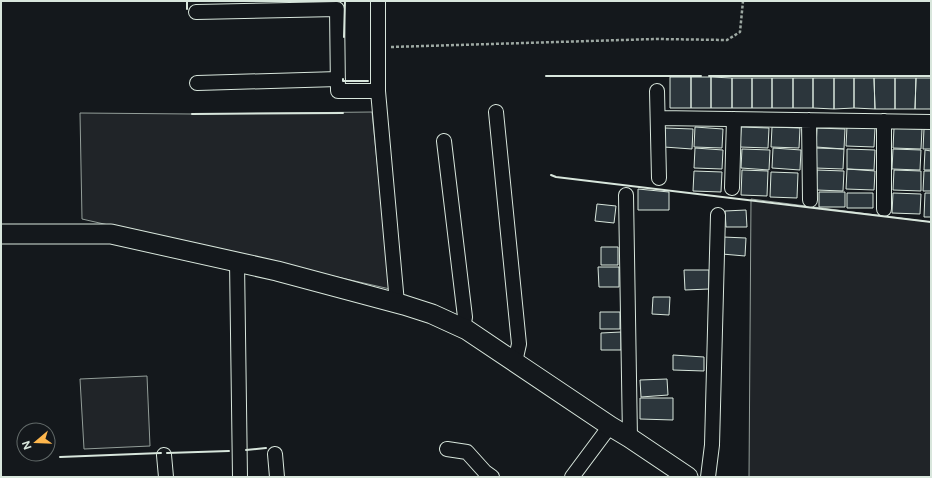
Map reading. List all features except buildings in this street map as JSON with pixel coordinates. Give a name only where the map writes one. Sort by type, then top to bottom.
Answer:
[{"type":"street","points":[[378,1],[378,91],[397,303]]},
{"type":"street","points":[[196,12],[336,9],[338,91],[378,91]]},
{"type":"street","points":[[197,83],[338,79]]},
{"type":"street","points":[[658,92],[659,178]]},
{"type":"street","points":[[496,112],[519,344],[515,362]]},
{"type":"street","points":[[658,118],[931,122]]},
{"type":"street","points":[[732,188],[734,119]]},
{"type":"street","points":[[809,120],[810,200]]},
{"type":"street","points":[[884,121],[884,209]]},
{"type":"street","points":[[444,141],[465,317],[462,328]]},
{"type":"street","points":[[626,195],[630,438]]},
{"type":"street","points":[[708,477],[712,445],[718,215]]},
{"type":"street","points":[[1,234],[111,234],[237,262],[397,303],[432,314],[462,328],[688,477]]},
{"type":"street","points":[[237,262],[240,477]]},
{"type":"street","points":[[572,477],[610,426]]},
{"type":"street","points":[[447,449],[467,452],[485,472],[492,477]]},
{"type":"street","points":[[276,454],[277,477]]},
{"type":"street","points":[[164,455],[166,477]]},
{"type":"path","points":[[378,48],[656,39],[727,40],[740,32],[743,1]]},
{"type":"shaded area","points":[[372,112],[390,289],[82,219],[80,113],[192,114]]},
{"type":"shaded area","points":[[751,199],[931,222],[931,477],[749,477]]},
{"type":"shaded area","points":[[147,376],[150,446],[84,449],[80,379]]},
{"type":"wall","points":[[187,1],[187,9]]},
{"type":"wall","points":[[344,37],[345,1]]},
{"type":"wall","points":[[546,76],[701,76]]},
{"type":"wall","points":[[709,76],[931,76]]},
{"type":"wall","points":[[343,79],[343,81],[368,81]]},
{"type":"wall","points":[[192,114],[343,113]]},
{"type":"wall","points":[[551,175],[556,177],[931,222]]},
{"type":"wall","points":[[246,450],[266,448]]},
{"type":"wall","points":[[167,453],[229,451]]},
{"type":"wall","points":[[60,457],[161,453]]}]
